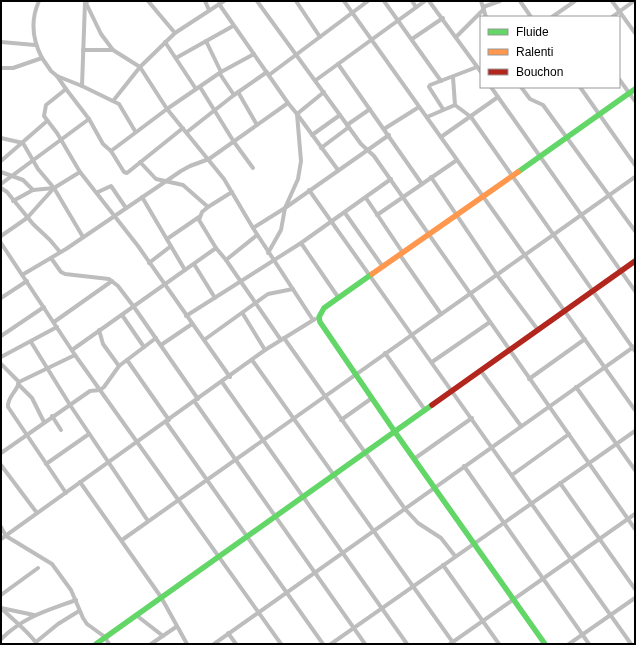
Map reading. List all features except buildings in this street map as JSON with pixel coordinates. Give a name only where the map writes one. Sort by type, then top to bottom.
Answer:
[{"type":"street","points":[[39,1],[33,15],[35,45],[50,71],[57,76],[119,104],[135,131]]},
{"type":"street","points":[[82,86],[85,1]]},
{"type":"street","points":[[85,1],[101,34],[113,50],[140,67],[166,109],[209,159],[232,192],[268,253],[293,289],[320,322],[414,460],[545,644]]},
{"type":"street","points":[[148,1],[175,33]]},
{"type":"street","points":[[205,1],[209,10]]},
{"type":"street","points":[[113,101],[140,67],[175,33],[224,1]]},
{"type":"street","points":[[256,1],[297,54],[363,146],[368,150],[391,180],[635,529]]},
{"type":"street","points":[[296,1],[320,37]]},
{"type":"street","points":[[344,1],[635,410]]},
{"type":"street","points":[[57,76],[89,119],[102,144],[111,151],[125,172],[215,110],[238,92],[297,54],[368,1]]},
{"type":"street","points":[[384,1],[441,81]]},
{"type":"street","points":[[412,1],[416,7]]},
{"type":"street","points":[[316,80],[425,1]]},
{"type":"street","points":[[429,1],[443,18],[480,71]]},
{"type":"street","points":[[481,1],[486,16]]},
{"type":"street","points":[[456,37],[483,8],[500,1]]},
{"type":"street","points":[[520,1],[530,16]]},
{"type":"street","points":[[553,16],[575,1]]},
{"type":"street","points":[[612,1],[635,33]]},
{"type":"street","points":[[613,16],[634,1]]},
{"type":"street","points":[[219,4],[288,103],[338,170]]},
{"type":"street","points":[[412,39],[443,18]]},
{"type":"street","points":[[176,58],[234,26]]},
{"type":"street","points":[[206,41],[220,73],[234,95]]},
{"type":"street","points":[[1,42],[35,45]]},
{"type":"street","points":[[166,42],[176,58],[215,110],[234,142],[253,168]]},
{"type":"street","points":[[83,50],[113,50]]},
{"type":"street","points":[[111,151],[135,131],[166,109],[220,73],[254,54]]},
{"type":"street","points":[[1,68],[13,68],[42,58]]},
{"type":"street","points":[[338,64],[422,184]]},
{"type":"street","points":[[443,110],[429,87],[430,85],[477,67]]},
{"type":"street","points":[[214,644],[520,426],[634,348],[471,117],[455,105],[453,77]]},
{"type":"street","points":[[620,80],[635,101]]},
{"type":"street","points":[[493,88],[635,291]]},
{"type":"street","points":[[522,88],[530,99],[544,105],[635,231]]},
{"type":"street","points":[[581,88],[635,165]]},
{"type":"street","points":[[66,89],[46,105],[44,112],[47,121],[80,172],[98,192],[230,377]]},
{"type":"street","points":[[1,539],[266,350],[316,318],[324,308],[338,297],[541,157],[567,136],[635,89]]},
{"type":"street","points":[[238,92],[257,124]]},
{"type":"street","points":[[297,114],[324,92]]},
{"type":"street","points":[[441,137],[498,97]]},
{"type":"street","points":[[22,275],[51,258],[190,166],[209,159],[288,103]]},
{"type":"street","points":[[426,117],[455,105]]},
{"type":"street","points":[[384,129],[419,107]]},
{"type":"street","points":[[321,148],[370,109]]},
{"type":"street","points":[[268,253],[281,230],[285,208],[298,179],[300,161],[297,114]]},
{"type":"street","points":[[312,135],[340,115]]},
{"type":"street","points":[[1,184],[89,119]]},
{"type":"street","points":[[1,161],[47,121]]},
{"type":"street","points":[[253,228],[285,208],[389,135]]},
{"type":"street","points":[[1,138],[23,143],[38,169],[54,188],[83,236]]},
{"type":"street","points":[[377,215],[457,160]]},
{"type":"street","points":[[140,162],[151,176],[165,182],[183,185],[208,208]]},
{"type":"street","points":[[1,172],[23,180],[33,190]]},
{"type":"street","points":[[1,236],[27,218],[54,188],[80,172]]},
{"type":"street","points":[[431,177],[456,216],[538,330]]},
{"type":"street","points":[[122,540],[635,177]]},
{"type":"street","points":[[186,316],[301,243],[391,180]]},
{"type":"street","points":[[98,192],[111,186],[126,208]]},
{"type":"street","points":[[1,188],[7,192],[27,218],[60,252]]},
{"type":"street","points":[[13,201],[33,190],[54,188]]},
{"type":"street","points":[[309,190],[413,334],[630,644]]},
{"type":"street","points":[[167,239],[232,192]]},
{"type":"street","points":[[142,197],[185,270]]},
{"type":"street","points":[[366,198],[442,314]]},
{"type":"street","points":[[345,213],[383,267]]},
{"type":"street","points":[[199,217],[200,224],[216,248],[325,396],[405,509],[418,523],[441,538],[455,556]]},
{"type":"street","points":[[226,260],[257,235]]},
{"type":"street","points":[[1,243],[75,355],[280,642],[274,644]]},
{"type":"street","points":[[301,243],[338,297]]},
{"type":"street","points":[[149,263],[171,246]]},
{"type":"street","points":[[72,350],[216,248]]},
{"type":"street","points":[[51,258],[61,272],[65,274],[112,281],[134,307],[235,459],[365,644]]},
{"type":"street","points":[[96,644],[136,614],[635,261]]},
{"type":"street","points":[[194,264],[215,298]]},
{"type":"street","points":[[1,298],[27,281]]},
{"type":"street","points":[[54,322],[112,281]]},
{"type":"street","points":[[204,340],[270,294],[293,289]]},
{"type":"street","points":[[1,336],[44,307]]},
{"type":"street","points":[[243,314],[266,350]]},
{"type":"street","points":[[122,315],[144,347]]},
{"type":"street","points":[[432,362],[490,322]]},
{"type":"street","points":[[160,345],[192,324]]},
{"type":"street","points":[[1,357],[57,327]]},
{"type":"street","points":[[99,330],[103,344],[119,366]]},
{"type":"street","points":[[1,453],[26,434],[90,391],[100,390],[108,383],[119,366],[156,338]]},
{"type":"street","points":[[529,379],[585,339]]},
{"type":"street","points":[[31,342],[70,405],[148,522]]},
{"type":"street","points":[[385,354],[425,410]]},
{"type":"street","points":[[66,493],[8,405],[19,383],[75,355]]},
{"type":"street","points":[[126,360],[246,536],[323,644]]},
{"type":"street","points":[[252,360],[452,643],[635,514]]},
{"type":"street","points":[[1,364],[32,398],[44,422]]},
{"type":"street","points":[[481,370],[520,426]]},
{"type":"street","points":[[222,382],[407,644]]},
{"type":"street","points":[[576,387],[635,470]]},
{"type":"street","points":[[341,420],[372,398]]},
{"type":"street","points":[[52,416],[60,430]]},
{"type":"street","points":[[414,460],[472,418]]},
{"type":"street","points":[[331,644],[635,430]]},
{"type":"street","points":[[46,464],[89,434]]},
{"type":"street","points":[[512,475],[569,434]]},
{"type":"street","points":[[1,465],[37,514]]},
{"type":"street","points":[[464,466],[589,644]]},
{"type":"street","points":[[80,482],[161,597],[187,644]]},
{"type":"street","points":[[560,483],[635,589]]},
{"type":"street","points":[[1,527],[6,536],[52,564],[76,600],[79,610],[87,624],[105,637],[110,644]]},
{"type":"street","points":[[443,565],[499,644]]},
{"type":"street","points":[[1,594],[38,568]]},
{"type":"street","points":[[569,644],[635,598]]},
{"type":"street","points":[[1,639],[17,624],[34,615],[76,600]]},
{"type":"street","points":[[1,608],[31,635],[37,643],[58,624],[79,610]]},
{"type":"street","points":[[1,608],[34,615]]},
{"type":"street","points":[[136,614],[163,636]]},
{"type":"street","points":[[151,644],[176,626]]},
{"type":"street","points":[[228,633],[236,644]]},
{"type":"traffic: fast","points":[[518,172],[635,89]]},
{"type":"traffic: fast","points":[[372,274],[324,308],[319,317],[320,322],[395,432],[545,644]]},
{"type":"traffic: fast","points":[[96,644],[432,405]]},
{"type":"traffic: slow","points":[[372,274],[518,172]]},
{"type":"traffic: jam","points":[[432,405],[635,261]]}]
